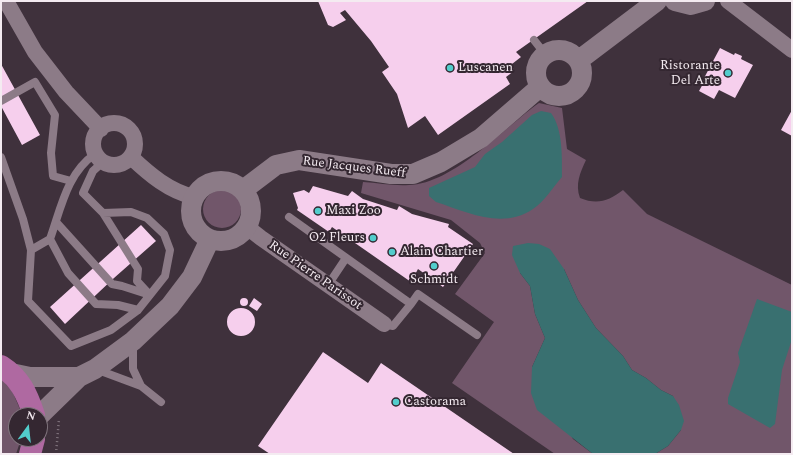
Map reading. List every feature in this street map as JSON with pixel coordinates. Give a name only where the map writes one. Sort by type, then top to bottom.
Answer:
[{"type":"main road","points":[[6,369],[27,394],[31,407]]},
{"type":"street","points":[[6,1],[35,52],[66,92],[101,128]]},
{"type":"street","points":[[579,60],[657,1]]},
{"type":"street","points":[[676,1],[691,5],[705,1]]},
{"type":"street","points":[[728,1],[792,50]]},
{"type":"street","points":[[540,47],[567,51],[579,60],[583,74],[582,81],[573,93],[559,97],[552,96],[540,87],[537,80],[537,66],[540,47]]},
{"type":"street","name":"Rue Jacques Rueff","points":[[244,190],[276,165],[299,160],[391,174],[413,174],[441,162],[480,138],[540,87]]},
{"type":"street","points":[[112,124],[124,126],[130,130],[135,140],[135,146],[131,157],[127,162],[115,165],[99,158],[94,140],[101,128],[112,124]]},
{"type":"street","points":[[131,157],[149,174],[178,193],[194,197]]},
{"type":"street","points":[[217,180],[226,180],[236,184],[244,190],[252,207],[251,218],[247,227],[240,235],[231,240],[221,241],[210,239],[202,234],[195,226],[191,217],[191,207],[194,197],[200,189],[207,183],[217,180]]},
{"type":"street","name":"Rue Pierre Parissot","points":[[247,227],[384,324]]},
{"type":"street","points":[[48,408],[87,373],[133,341],[170,306],[192,277],[210,239]]},
{"type":"street","points":[[6,369],[30,377],[87,373]]},
{"type":"lane","points":[[1,100],[35,82],[55,114],[51,153],[53,176],[71,180]]},
{"type":"lane","points":[[1,157],[23,219],[31,250],[28,300],[71,346],[111,330],[138,310],[165,276],[170,250],[164,234],[147,218],[131,212],[103,213]]},
{"type":"lane","points":[[31,250],[50,239],[67,187],[83,162],[99,158]]},
{"type":"lane","points":[[99,158],[83,193],[103,213],[138,269],[137,281],[150,295]]},
{"type":"lane","points":[[289,217],[411,304]]},
{"type":"lane","points":[[56,222],[112,284],[150,295]]},
{"type":"lane","points":[[50,239],[68,273],[96,304],[118,304],[138,310]]},
{"type":"lane","points":[[328,285],[346,258]]},
{"type":"lane","points":[[384,324],[393,326],[418,294],[477,335]]},
{"type":"lane","points":[[133,341],[133,369],[141,386]]},
{"type":"lane","points":[[87,373],[119,376],[141,386],[161,402]]},
{"type":"path","points":[[56,454],[60,418]]},
{"type":"shaded area","points":[[539,103],[562,108],[567,149],[586,160],[578,183],[580,198],[592,201],[603,201],[613,197],[623,190],[647,214],[792,285],[792,454],[655,454],[668,446],[681,430],[673,396],[661,390],[646,378],[632,370],[623,356],[596,328],[578,300],[564,269],[520,273],[530,286],[535,314],[545,338],[532,367],[573,439],[593,454],[555,454],[452,383],[494,322],[455,294],[485,253],[480,243],[451,220],[361,193],[363,182],[409,185],[426,182],[443,175],[478,153]]},
{"type":"shaded area","points":[[541,111],[551,113],[558,127],[561,144],[562,177],[537,206],[521,215],[497,219],[472,214],[436,202],[429,196],[429,188],[475,167],[485,154],[502,142],[532,115]]},
{"type":"shaded area","points":[[218,190],[226,190],[238,199],[241,209],[238,219],[232,225],[226,228],[218,228],[206,219],[203,213],[203,205],[212,193]]},
{"type":"shaded area","points":[[528,243],[539,244],[550,249],[564,269],[578,300],[596,328],[623,356],[632,370],[646,378],[661,390],[673,396],[679,405],[684,421],[681,430],[668,446],[655,454],[593,454],[537,410],[531,393],[532,367],[545,338],[535,314],[530,286],[520,273],[512,255],[513,246]]},
{"type":"shaded area","points":[[757,299],[792,312],[792,339],[782,370],[775,424],[770,428],[728,404],[728,398],[740,362],[738,353]]},
{"type":"shaded area","points":[[1,378],[13,393],[19,407],[8,407],[8,447],[18,447],[16,454],[1,454]]},
{"type":"building","name":"Luscanen","points":[[318,1],[588,1],[516,52],[521,57],[512,64],[514,71],[506,77],[510,84],[438,135],[425,116],[408,128],[397,94],[382,72],[389,67],[371,41],[345,10],[340,13],[346,20],[333,27],[328,25]]},
{"type":"building","name":"Ristorante Del Arte","points":[[720,48],[734,55],[735,53],[742,56],[741,59],[753,65],[735,98],[719,90],[714,99],[699,91],[704,82],[703,80]]},
{"type":"building","points":[[1,64],[40,135],[22,145],[1,106]]},
{"type":"building","points":[[792,110],[792,136],[781,130]]},
{"type":"building","points":[[313,186],[348,196],[352,191],[363,199],[397,210],[399,206],[412,214],[449,224],[448,227],[473,244],[443,287],[418,269],[411,282],[332,227],[329,232],[297,210],[298,208],[293,193],[304,190],[309,193]]},
{"type":"building","points":[[141,225],[156,241],[65,324],[50,307]]},
{"type":"building","points":[[244,298],[247,299],[247,305],[244,306],[241,305],[240,302],[241,299]]},
{"type":"building","points":[[254,298],[262,304],[257,311],[249,306]]},
{"type":"building","points":[[241,308],[251,312],[255,322],[251,332],[241,336],[231,332],[227,322],[231,312]]},
{"type":"building","name":"Castorama","points":[[323,352],[368,383],[381,363],[514,454],[270,454],[258,446]]},
{"type":"place","name":"Luscanen","points":[[450,68]]},
{"type":"place","name":"Ristorante Del Arte","points":[[728,73]]},
{"type":"place","name":"Maxi Zoo","points":[[318,211]]},
{"type":"place","name":"O2 Fleurs","points":[[373,238]]},
{"type":"place","name":"Alain Chartier","points":[[392,252]]},
{"type":"place","name":"Schmidt","points":[[434,266]]},
{"type":"place","name":"Castorama","points":[[396,402]]}]
